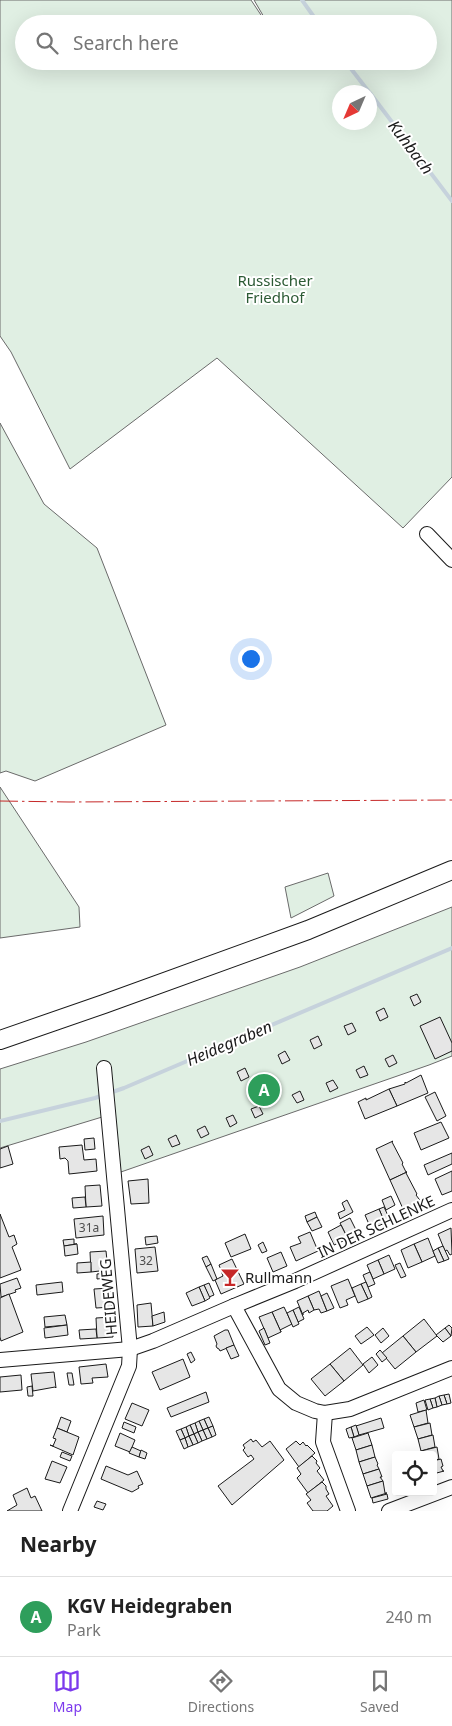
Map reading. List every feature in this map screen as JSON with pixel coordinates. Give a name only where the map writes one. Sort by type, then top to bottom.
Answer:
[{"type":"main road","points":[[0,1040],[308,930],[452,870]]},
{"type":"street","points":[[427,534],[452,560]]},
{"type":"street","name":"HEIDEWEG","points":[[70,1511],[129,1366],[130,1349],[104,1068]]},
{"type":"street","name":"IN DER SCHLENKE","points":[[0,1360],[130,1349],[295,1281],[452,1210]]},
{"type":"street","points":[[234,1306],[279,1389],[305,1408],[325,1413],[350,1409],[452,1368]]},
{"type":"street","points":[[325,1413],[323,1442],[348,1511]]},
{"type":"street","points":[[391,1510],[452,1487]]},
{"type":"green space","name":"Russischer Friedhof","points":[[0,0],[251,0],[261,15],[15,15],[15,70],[437,70],[437,15],[263,15],[254,0],[452,0],[452,477],[403,528],[217,358],[70,469],[11,352],[0,336]]},
{"type":"green space","points":[[0,423],[44,504],[97,548],[166,725],[35,781],[6,771],[0,773]]},
{"type":"green space","points":[[0,787],[79,907],[80,927],[0,938]]},
{"type":"green space","points":[[328,873],[334,896],[291,918],[285,887]]},
{"type":"green space","points":[[452,907],[452,1056],[118,1173],[112,1114],[0,1148],[0,1069],[86,1042],[300,967]]},
{"type":"building","points":[[417,994],[421,1002],[414,1006],[410,997]]},
{"type":"building","points":[[384,1008],[388,1017],[380,1021],[376,1012]]},
{"type":"building","points":[[440,1017],[452,1043],[452,1051],[435,1059],[420,1026]]},
{"type":"building","points":[[352,1023],[356,1031],[348,1035],[344,1026]]},
{"type":"building","points":[[318,1036],[322,1045],[314,1049],[310,1040]]},
{"type":"building","points":[[285,1051],[290,1060],[282,1064],[278,1055]]},
{"type":"building","points":[[393,1055],[397,1063],[389,1067],[385,1059]]},
{"type":"building","points":[[364,1066],[368,1075],[360,1078],[356,1070]]},
{"type":"building","points":[[245,1068],[249,1077],[241,1081],[237,1072]]},
{"type":"building","points":[[421,1075],[428,1093],[397,1106],[389,1089],[405,1084],[405,1082]]},
{"type":"building","points":[[333,1080],[338,1088],[330,1092],[326,1083]]},
{"type":"building","points":[[389,1089],[397,1106],[365,1119],[358,1102]]},
{"type":"building","points":[[300,1091],[304,1100],[297,1103],[292,1095]]},
{"type":"building","points":[[435,1092],[446,1116],[437,1121],[425,1097]]},
{"type":"building","points":[[259,1106],[263,1114],[255,1118],[251,1109]]},
{"type":"building","points":[[233,1115],[237,1123],[230,1127],[226,1118]]},
{"type":"building","points":[[441,1122],[449,1138],[421,1150],[414,1133]]},
{"type":"building","points":[[205,1126],[209,1134],[201,1138],[197,1130]]},
{"type":"building","points":[[176,1135],[180,1144],[172,1147],[168,1139]]},
{"type":"building","points":[[94,1138],[95,1149],[85,1150],[84,1139]]},
{"type":"building","points":[[393,1141],[407,1172],[390,1180],[376,1149]]},
{"type":"building","points":[[82,1145],[84,1160],[96,1159],[97,1171],[69,1174],[68,1161],[65,1158],[60,1159],[59,1147]]},
{"type":"building","points":[[8,1146],[13,1164],[0,1168],[0,1149]]},
{"type":"building","points":[[149,1146],[153,1155],[145,1159],[141,1150]]},
{"type":"building","points":[[452,1153],[452,1164],[428,1175],[424,1165]]},
{"type":"building","points":[[452,1171],[452,1191],[442,1195],[435,1179]]},
{"type":"building","points":[[407,1172],[416,1195],[422,1203],[404,1211],[390,1180]]},
{"type":"building","points":[[148,1179],[149,1203],[131,1204],[128,1181]]},
{"type":"building","points":[[100,1185],[102,1206],[86,1207],[85,1186]]},
{"type":"building","points":[[391,1196],[395,1205],[386,1210],[382,1200]]},
{"type":"building","points":[[85,1197],[86,1207],[73,1208],[72,1198]]},
{"type":"building","points":[[347,1200],[353,1212],[340,1219],[338,1213],[345,1210],[342,1203]]},
{"type":"building","points":[[384,1207],[390,1220],[385,1223],[379,1209]]},
{"type":"building","points":[[379,1209],[385,1223],[371,1229],[365,1215]]},
{"type":"building","points":[[315,1212],[317,1217],[307,1222],[305,1216]]},
{"type":"building","points":[[0,1214],[9,1237],[14,1235],[17,1244],[12,1247],[21,1270],[0,1278]]},
{"type":"building","points":[[103,1216],[104,1235],[76,1238],[74,1219]]},
{"type":"building","points":[[317,1217],[322,1227],[312,1231],[307,1222]]},
{"type":"building","points":[[350,1218],[358,1234],[348,1239],[340,1223]]},
{"type":"building","points":[[341,1225],[348,1239],[334,1245],[328,1232]]},
{"type":"building","points":[[451,1228],[452,1254],[450,1255],[447,1250],[445,1251],[438,1234]]},
{"type":"building","points":[[310,1232],[318,1251],[296,1261],[290,1247],[301,1243],[298,1237]]},
{"type":"building","points":[[245,1234],[251,1249],[231,1257],[225,1243]]},
{"type":"building","points":[[157,1236],[158,1243],[146,1245],[145,1237]]},
{"type":"building","points":[[428,1238],[435,1256],[422,1262],[414,1244]]},
{"type":"building","points":[[74,1239],[74,1244],[77,1244],[64,1246],[63,1240]]},
{"type":"building","points":[[263,1242],[267,1251],[262,1253],[258,1245]]},
{"type":"building","points":[[77,1244],[78,1254],[65,1256],[64,1246]]},
{"type":"building","points":[[414,1244],[422,1262],[408,1268],[401,1250]]},
{"type":"building","points":[[443,1246],[449,1259],[444,1261],[438,1248]]},
{"type":"building","points":[[155,1247],[158,1271],[137,1273],[135,1249]]},
{"type":"building","points":[[438,1248],[444,1261],[438,1263],[433,1251]]},
{"type":"building","points":[[106,1251],[108,1270],[91,1272],[90,1252]]},
{"type":"building","points":[[281,1252],[287,1266],[273,1272],[267,1258]]},
{"type":"building","points":[[389,1255],[395,1269],[384,1274],[378,1260]]},
{"type":"building","points":[[207,1256],[211,1264],[206,1267],[202,1258]]},
{"type":"building","name":"Rullmann","points":[[232,1259],[244,1284],[221,1294],[215,1280],[223,1276],[219,1265]]},
{"type":"building","points":[[378,1260],[384,1274],[373,1279],[367,1265]]},
{"type":"building","points":[[91,1262],[91,1272],[77,1273],[77,1263]]},
{"type":"building","points":[[400,1263],[406,1276],[401,1278],[395,1265]]},
{"type":"building","points":[[211,1264],[217,1279],[213,1281],[206,1267]]},
{"type":"building","points":[[370,1272],[375,1284],[368,1287],[363,1275]]},
{"type":"building","points":[[106,1273],[107,1278],[97,1279],[97,1274]]},
{"type":"building","points":[[17,1278],[21,1288],[15,1290],[16,1292],[1,1297],[0,1284]]},
{"type":"building","points":[[348,1279],[355,1296],[346,1300],[348,1305],[340,1308],[331,1286]]},
{"type":"building","points":[[62,1282],[63,1292],[37,1295],[36,1285]]},
{"type":"building","points":[[366,1282],[372,1297],[368,1299],[361,1284]]},
{"type":"building","points":[[209,1283],[214,1295],[209,1297],[204,1285]]},
{"type":"building","points":[[361,1284],[368,1299],[358,1303],[352,1288]]},
{"type":"building","points":[[204,1285],[210,1298],[205,1301],[199,1287]]},
{"type":"building","points":[[199,1287],[205,1301],[192,1306],[186,1293]]},
{"type":"building","points":[[110,1288],[112,1307],[96,1308],[94,1289]]},
{"type":"building","points":[[319,1291],[327,1311],[321,1313],[319,1309],[314,1310],[308,1296]]},
{"type":"building","points":[[327,1293],[334,1308],[327,1311],[321,1296]]},
{"type":"building","points":[[9,1294],[23,1332],[1,1341],[0,1298]]},
{"type":"building","points":[[308,1296],[314,1310],[309,1313],[308,1310],[303,1315],[297,1301]]},
{"type":"building","points":[[151,1303],[153,1326],[138,1327],[137,1305]]},
{"type":"building","points":[[284,1307],[292,1324],[280,1330],[272,1312]]},
{"type":"building","points":[[299,1307],[304,1319],[298,1322],[293,1310]]},
{"type":"building","points":[[293,1310],[299,1324],[293,1327],[287,1313]]},
{"type":"building","points":[[164,1312],[165,1322],[153,1326],[152,1316]]},
{"type":"building","points":[[272,1312],[281,1332],[268,1338],[259,1317]]},
{"type":"building","points":[[65,1315],[67,1325],[45,1327],[44,1317]]},
{"type":"building","points":[[112,1317],[113,1337],[97,1338],[96,1318]]},
{"type":"building","points":[[424,1319],[437,1336],[416,1352],[403,1336]]},
{"type":"building","points":[[67,1325],[68,1335],[45,1338],[44,1328]]},
{"type":"building","points":[[449,1325],[452,1328],[451,1336],[445,1328]]},
{"type":"building","points":[[367,1327],[374,1335],[361,1344],[355,1336]]},
{"type":"building","points":[[264,1328],[270,1343],[265,1345],[259,1331]]},
{"type":"building","points":[[383,1328],[389,1336],[381,1343],[375,1335]]},
{"type":"building","points":[[445,1328],[451,1336],[443,1342],[436,1335]]},
{"type":"building","points":[[96,1329],[97,1338],[80,1339],[79,1330]]},
{"type":"building","points":[[228,1330],[234,1345],[220,1351],[216,1346],[214,1336]]},
{"type":"building","points":[[403,1336],[416,1352],[395,1369],[382,1353]]},
{"type":"building","points":[[234,1345],[239,1356],[231,1359],[226,1348]]},
{"type":"building","points":[[350,1348],[363,1365],[344,1381],[330,1364]]},
{"type":"building","points":[[380,1350],[387,1358],[382,1362],[376,1354]]},
{"type":"building","points":[[191,1352],[195,1360],[191,1363],[187,1354]]},
{"type":"building","points":[[372,1357],[378,1365],[369,1373],[363,1364]]},
{"type":"building","points":[[183,1359],[190,1377],[160,1390],[152,1372]]},
{"type":"building","points":[[106,1364],[108,1377],[92,1378],[93,1383],[81,1384],[79,1367]]},
{"type":"building","points":[[330,1364],[344,1381],[325,1396],[311,1379]]},
{"type":"building","points":[[54,1372],[56,1388],[33,1391],[31,1374]]},
{"type":"building","points":[[67,1373],[72,1373],[74,1385],[69,1385]]},
{"type":"building","points":[[21,1375],[22,1390],[0,1392],[0,1377]]},
{"type":"building","points":[[32,1386],[33,1396],[28,1396],[27,1387]]},
{"type":"building","points":[[206,1392],[209,1402],[171,1417],[167,1408]]},
{"type":"building","points":[[449,1394],[451,1403],[447,1404],[444,1395]]},
{"type":"building","points":[[444,1395],[447,1404],[442,1405],[439,1396]]},
{"type":"building","points":[[439,1396],[442,1405],[437,1407],[435,1398]]},
{"type":"building","points":[[435,1398],[437,1407],[433,1408],[430,1399]]},
{"type":"building","points":[[430,1399],[433,1408],[428,1410],[425,1400]]},
{"type":"building","points":[[424,1400],[427,1410],[418,1412],[416,1403]]},
{"type":"building","points":[[132,1403],[149,1410],[142,1426],[125,1419]]},
{"type":"building","points":[[426,1410],[428,1423],[414,1427],[410,1415]]},
{"type":"building","points":[[61,1417],[71,1421],[67,1432],[57,1428]]},
{"type":"building","points":[[209,1417],[213,1426],[208,1428],[204,1419]]},
{"type":"building","points":[[381,1418],[384,1428],[359,1435],[356,1426]]},
{"type":"building","points":[[204,1419],[208,1428],[203,1430],[199,1421]]},
{"type":"building","points":[[199,1421],[203,1430],[198,1432],[195,1423]]},
{"type":"building","points":[[124,1422],[136,1427],[134,1433],[122,1428]]},
{"type":"building","points":[[195,1423],[198,1432],[194,1434],[190,1425]]},
{"type":"building","points":[[430,1423],[432,1435],[418,1439],[414,1427]]},
{"type":"building","points":[[190,1425],[194,1434],[189,1436],[186,1427]]},
{"type":"building","points":[[356,1425],[359,1435],[354,1437],[351,1427]]},
{"type":"building","points":[[213,1426],[216,1435],[212,1437],[208,1428]]},
{"type":"building","points":[[186,1427],[189,1436],[185,1438],[181,1429]]},
{"type":"building","points":[[351,1427],[354,1437],[349,1438],[346,1429]]},
{"type":"building","points":[[57,1428],[79,1437],[73,1455],[50,1445],[53,1446],[56,1439],[53,1438]]},
{"type":"building","points":[[208,1428],[212,1437],[207,1439],[203,1430]]},
{"type":"building","points":[[181,1429],[185,1438],[180,1440],[176,1431]]},
{"type":"building","points":[[203,1430],[207,1439],[202,1441],[198,1432]]},
{"type":"building","points":[[198,1432],[202,1441],[198,1443],[194,1434]]},
{"type":"building","points":[[120,1433],[135,1440],[130,1452],[115,1446]]},
{"type":"building","points":[[368,1433],[372,1445],[356,1450],[352,1438]]},
{"type":"building","points":[[194,1434],[198,1443],[193,1445],[189,1436]]},
{"type":"building","points":[[433,1435],[435,1447],[421,1451],[418,1439]]},
{"type":"building","points":[[189,1436],[193,1445],[188,1447],[185,1438]]},
{"type":"building","points":[[185,1438],[188,1447],[184,1449],[180,1440]]},
{"type":"building","points":[[251,1439],[253,1442],[256,1440],[262,1447],[270,1441],[284,1460],[232,1505],[218,1486],[254,1459],[251,1455],[248,1457],[243,1450],[245,1448],[243,1445]]},
{"type":"building","points":[[296,1441],[300,1445],[303,1442],[315,1453],[299,1467],[286,1449]]},
{"type":"building","points":[[372,1445],[375,1457],[359,1462],[356,1450]]},
{"type":"building","points":[[132,1447],[141,1451],[139,1457],[129,1453]]},
{"type":"building","points":[[437,1447],[439,1459],[437,1460],[437,1451],[421,1451]]},
{"type":"building","points":[[141,1450],[147,1453],[145,1459],[139,1457]]},
{"type":"building","points":[[62,1452],[72,1456],[70,1461],[60,1457]]},
{"type":"building","points":[[312,1456],[320,1468],[317,1471],[324,1480],[308,1493],[297,1478],[301,1474],[297,1468]]},
{"type":"building","points":[[375,1457],[379,1469],[363,1474],[359,1462]]},
{"type":"building","points":[[441,1459],[443,1466],[441,1467],[444,1471],[437,1473],[437,1460]]},
{"type":"building","points":[[52,1461],[67,1467],[60,1483],[45,1479]]},
{"type":"building","points":[[106,1466],[128,1475],[137,1471],[143,1484],[132,1492],[101,1479]]},
{"type":"building","points":[[379,1469],[382,1477],[380,1477],[383,1481],[367,1486],[363,1474]]},
{"type":"building","points":[[383,1481],[385,1493],[387,1493],[371,1498],[367,1486]]},
{"type":"building","points":[[322,1482],[329,1494],[326,1496],[333,1506],[327,1511],[313,1511],[307,1503],[311,1500],[306,1494]]},
{"type":"building","points":[[27,1488],[31,1498],[35,1496],[42,1511],[7,1511],[17,1505],[13,1495]]},
{"type":"building","points":[[387,1494],[388,1499],[373,1503],[372,1498]]},
{"type":"building","points":[[97,1501],[106,1504],[103,1510],[94,1507]]},
{"type":"waterway","name":"Kuhbach","points":[[302,0],[313,15]]},
{"type":"waterway","name":"Kuhbach","points":[[352,70],[364,85]]},
{"type":"waterway","name":"Kuhbach","points":[[377,102],[452,201]]},
{"type":"waterway","name":"Heidegraben","points":[[0,1121],[95,1098],[124,1088],[452,948]]},
{"type":"power","points":[[0,801],[452,800]]},
{"type":"place","name":"KGV Heidegraben","points":[[264,1090]]},
{"type":"place","name":"Rullmann","points":[[230,1277]]}]
